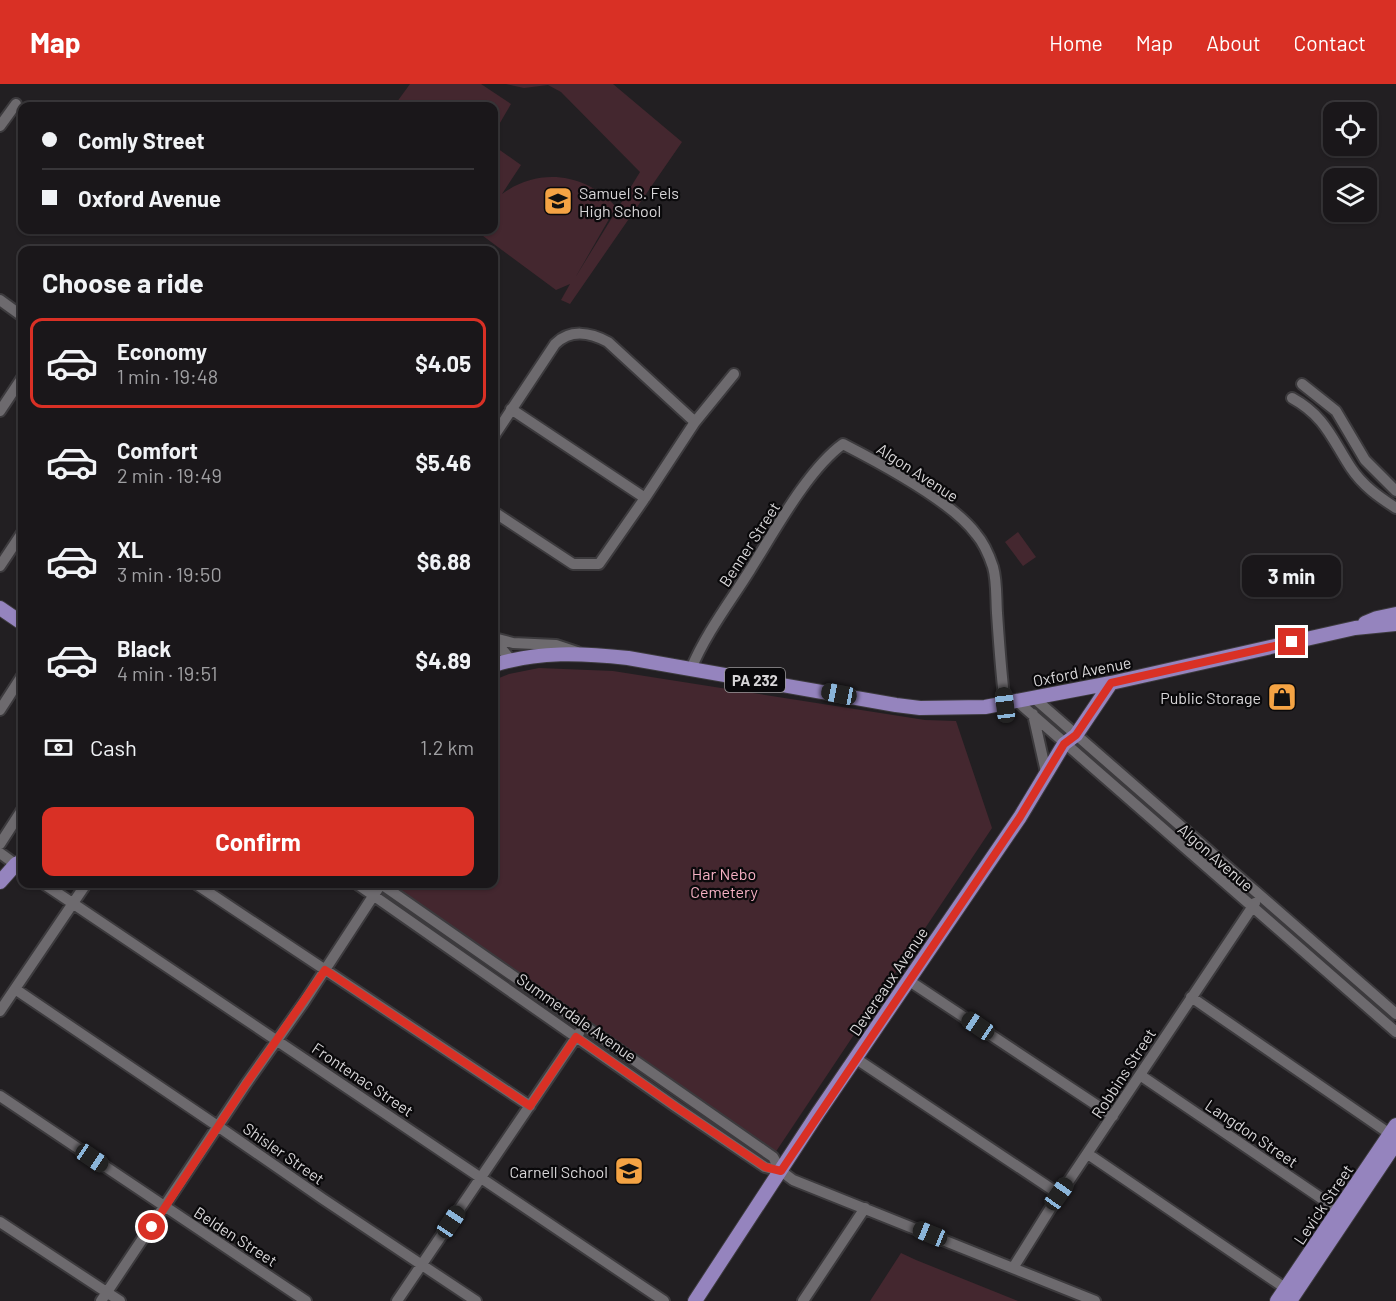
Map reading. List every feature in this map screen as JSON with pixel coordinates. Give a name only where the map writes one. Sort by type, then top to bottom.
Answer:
[{"type":"main road","points":[[0,608],[18,620]]},
{"type":"main road","name":"Oxford Avenue","points":[[1355,628],[1377,618],[1396,614]]},
{"type":"main road","name":"Oxford Avenue","points":[[498,664],[555,654],[628,658],[920,708],[976,708],[1111,683],[1355,628],[1396,624]]},
{"type":"main road","name":"Devereaux Avenue","points":[[695,1301],[855,1058],[1020,817],[1064,744],[1076,735],[1111,683]]},
{"type":"main road","points":[[0,882],[18,867]]},
{"type":"main road","name":"Levick Street","points":[[1277,1301],[1288,1295],[1394,1134]]},
{"type":"street","points":[[0,126],[16,104]]},
{"type":"street","points":[[0,300],[18,313]]},
{"type":"street","points":[[498,430],[555,344],[562,337],[584,333],[598,336],[608,342],[695,422]]},
{"type":"street","points":[[498,515],[573,564],[599,564],[695,422],[734,374]]},
{"type":"street","points":[[0,411],[18,384]]},
{"type":"street","points":[[1302,384],[1336,411],[1365,460],[1383,480],[1396,490]]},
{"type":"street","points":[[1292,398],[1308,406],[1335,438],[1352,469],[1371,492],[1396,508]]},
{"type":"street","points":[[511,409],[645,498]]},
{"type":"street","name":"Benner Street","points":[[691,669],[706,637],[785,516],[821,463],[843,444]]},
{"type":"street","name":"Algon Avenue","points":[[843,444],[879,462],[938,500],[961,518],[981,541],[994,569],[999,656],[1011,703],[1033,714],[1064,744],[1251,908],[1396,1032]]},
{"type":"street","points":[[0,566],[18,539]]},
{"type":"street","points":[[498,640],[513,643],[556,645],[583,654]]},
{"type":"street","points":[[498,644],[511,660]]},
{"type":"street","points":[[0,710],[18,682]]},
{"type":"street","name":"Algon Avenue","points":[[1034,698],[1396,1014]]},
{"type":"street","points":[[1033,714],[1046,772]]},
{"type":"street","points":[[0,844],[18,816]]},
{"type":"street","points":[[0,854],[18,864]]},
{"type":"street","name":"Frontenac Street","points":[[50,888],[664,1301]]},
{"type":"street","points":[[0,1011],[83,888]]},
{"type":"street","points":[[202,888],[530,1106]]},
{"type":"street","name":"Summerdale Avenue","points":[[363,888],[765,1167],[781,1171],[793,1180],[1095,1301]]},
{"type":"street","points":[[104,1297],[378,888]]},
{"type":"street","name":"Summerdale Avenue","points":[[387,888],[773,1157],[781,1171]]},
{"type":"street","name":"Robbins Street","points":[[1013,1268],[1059,1194],[1260,896]]},
{"type":"street","points":[[908,980],[1113,1116]]},
{"type":"street","name":"Shisler Street","points":[[15,989],[219,1126],[323,1200],[476,1301]]},
{"type":"street","points":[[1191,997],[1394,1134]]},
{"type":"street","points":[[396,1301],[584,1025]]},
{"type":"street","points":[[855,1058],[1059,1194]]},
{"type":"street","name":"Langdon Street","points":[[1140,1075],[1343,1213]]},
{"type":"street","name":"Belden Street","points":[[0,1096],[306,1301]]},
{"type":"street","points":[[1088,1154],[1288,1295]]},
{"type":"street","points":[[803,1301],[865,1208]]},
{"type":"street","points":[[0,1222],[104,1297],[120,1301]]},
{"type":"green space","points":[[410,84],[481,84],[511,104],[498,126],[498,102],[397,102]]},
{"type":"green space","points":[[506,84],[613,84],[682,142],[570,304],[561,300],[570,284],[556,290],[480,234],[498,234],[498,149],[521,165],[502,194],[516,185],[531,180],[546,177],[561,178],[590,187],[616,207],[575,278],[640,172],[561,92],[548,85],[524,88]]},
{"type":"green space","points":[[1018,532],[1036,557],[1023,566],[1005,542]]},
{"type":"green space","name":"Har Nebo Cemetery","points":[[539,668],[613,671],[925,720],[956,721],[992,828],[775,1153],[397,888],[498,888],[498,678]]},
{"type":"green space","points":[[901,1253],[916,1260],[1018,1301],[870,1301]]},
{"type":"place","name":"Samuel S. Fels High School","points":[[558,201]]},
{"type":"place","name":"Public Storage","points":[[1282,697]]},
{"type":"place","name":"Carnell School","points":[[629,1171]]},
{"type":"route","points":[[152,1227],[246,1084],[325,970],[530,1106],[576,1037],[765,1167],[781,1171],[1020,817],[1064,744],[1076,735],[1111,683],[1292,642]]}]
